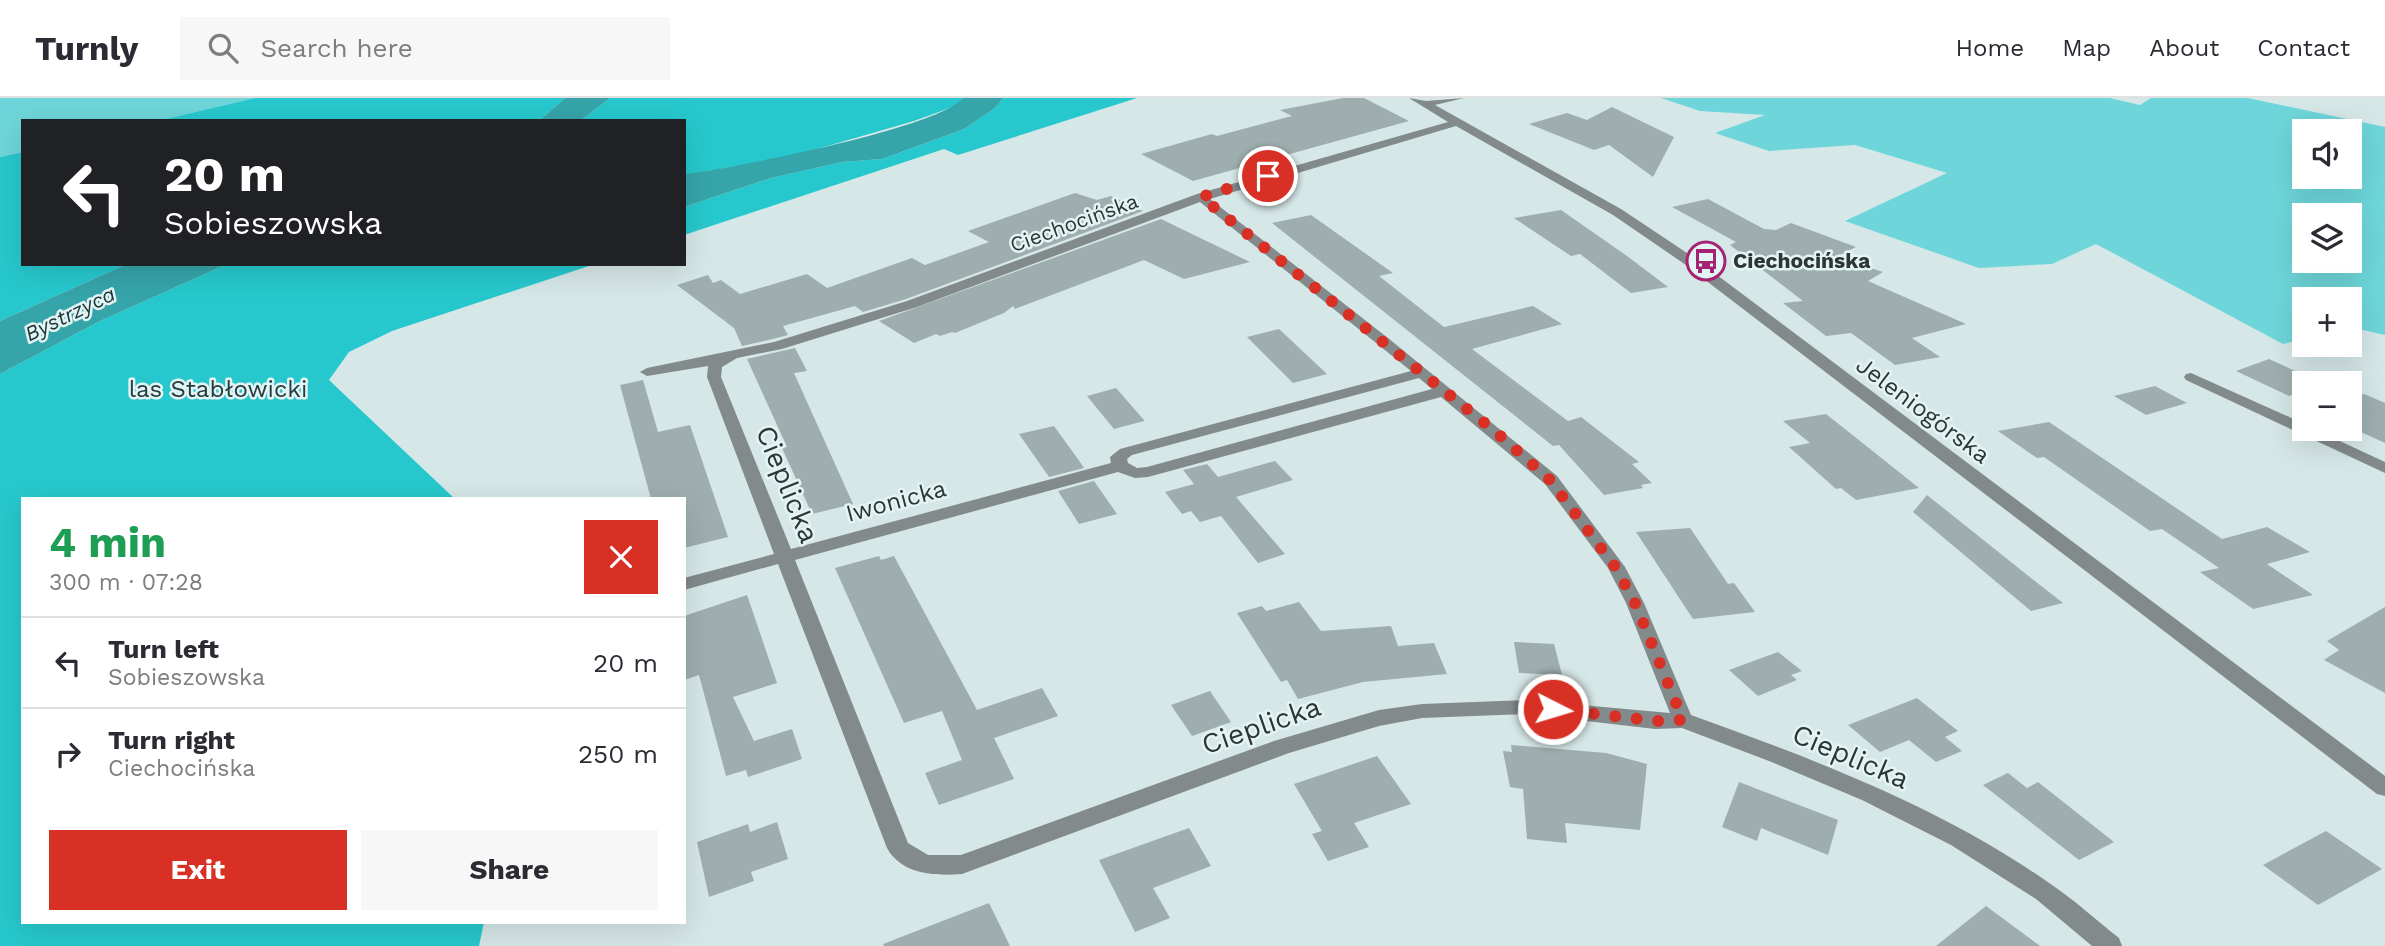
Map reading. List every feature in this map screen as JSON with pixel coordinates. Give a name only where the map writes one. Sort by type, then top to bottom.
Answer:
[{"type":"street","points":[[1420,101],[1459,98]]},
{"type":"street","name":"Jeleniogórska","points":[[1420,101],[1617,212],[1688,260],[2385,788]]},
{"type":"street","name":"Ciechocińska","points":[[647,372],[717,367],[865,320],[1201,197],[1459,122]]},
{"type":"street","points":[[1201,197],[1444,391],[1550,480],[1585,522],[1616,568],[1635,603],[1683,720]]},
{"type":"street","name":"Cieplicka","points":[[717,367],[785,557],[893,836],[908,858],[929,867],[967,862],[1282,747],[1379,718],[1449,709],[1526,707],[1655,721],[1683,720],[1804,765],[1916,816],[1981,852],[2044,893],[2110,946]]},
{"type":"street","name":"Iwonicka","points":[[1120,466],[1118,457],[1126,452],[1421,373]]},
{"type":"street","points":[[2190,377],[2385,468]]},
{"type":"street","name":"Iwonicka","points":[[686,583],[1120,466],[1135,473],[1148,472],[1444,391]]},
{"type":"shaded area","points":[[0,98],[255,98],[166,119],[21,119],[21,152],[0,157]]},
{"type":"shaded area","points":[[1661,98],[2110,98],[2140,105],[2151,98],[2248,98],[2347,119],[2292,119],[2292,189],[2362,189],[2362,122],[2385,127],[2385,335],[2362,330],[2362,287],[2292,287],[2292,342],[2283,344],[2096,244],[2052,264],[1979,268],[1845,221],[1947,173],[1855,145],[1769,151],[1715,133],[1765,115],[1700,111]]},
{"type":"green space","points":[[255,98],[565,98],[541,119],[166,119]]},
{"type":"green space","points":[[610,98],[963,98],[958,105],[914,121],[786,158],[686,175],[686,119],[583,119]]},
{"type":"green space","points":[[1003,98],[1137,98],[958,155],[944,149],[686,234],[686,206],[771,178],[842,162],[882,159],[964,129],[995,108]]},
{"type":"green space","points":[[21,152],[21,266],[123,266],[0,321],[0,157]]},
{"type":"green space","name":"las Stabłowicki","points":[[223,266],[589,266],[392,331],[349,352],[329,380],[453,497],[21,497],[21,924],[484,924],[479,946],[0,946],[0,374],[98,322]]},
{"type":"water","points":[[565,98],[610,98],[583,119],[541,119]]},
{"type":"water","points":[[963,98],[1003,98],[995,108],[964,129],[882,159],[842,162],[771,178],[686,206],[686,174],[833,145],[916,122],[946,110]]},
{"type":"water","name":"Bystrzyca","points":[[123,266],[223,266],[98,322],[0,374],[0,321]]},
{"type":"building","points":[[1343,98],[1364,98],[1409,121],[1193,181],[1141,154],[1292,116],[1280,110]]},
{"type":"building","points":[[1612,107],[1674,137],[1653,177],[1609,145],[1594,150],[1529,124],[1567,113],[1587,120]]},
{"type":"building","points":[[1075,193],[1097,200],[1111,196],[1143,211],[906,299],[863,312],[855,306],[783,326],[788,335],[773,339],[742,346],[734,328],[677,285],[708,275],[713,283],[721,280],[740,294],[807,274],[827,288],[912,258],[925,265],[989,242],[968,231]]},
{"type":"building","points":[[1708,199],[1764,229],[1776,230],[1791,223],[1856,247],[1836,257],[1883,272],[1868,281],[1966,324],[1912,338],[1940,357],[1895,365],[1851,333],[1826,336],[1783,303],[1803,301],[1730,245],[1736,242],[1672,207]]},
{"type":"building","points":[[1561,210],[1668,287],[1631,293],[1580,254],[1571,256],[1514,218]]},
{"type":"building","points":[[1311,215],[1393,273],[1379,276],[1444,327],[1533,306],[1562,324],[1472,349],[1568,421],[1581,417],[1639,462],[1632,464],[1652,483],[1641,485],[1643,488],[1604,495],[1559,445],[1553,446],[1272,223]]},
{"type":"building","points":[[1161,219],[1250,262],[1184,279],[1144,260],[1015,309],[1013,306],[1004,313],[955,333],[940,336],[936,334],[914,343],[879,321]]},
{"type":"building","points":[[1279,329],[1327,374],[1293,383],[1247,337]]},
{"type":"building","points":[[795,348],[807,371],[794,373],[853,504],[812,514],[782,448],[787,447],[747,359]]},
{"type":"building","points":[[2269,359],[2296,371],[2292,371],[2292,395],[2289,396],[2236,371]]},
{"type":"building","points":[[643,380],[658,432],[690,425],[728,537],[686,548],[686,497],[650,497],[620,385]]},
{"type":"building","points":[[2155,386],[2187,403],[2146,415],[2114,396]]},
{"type":"building","points":[[1116,388],[1144,421],[1114,429],[1087,396]]},
{"type":"building","points":[[2362,395],[2385,403],[2385,443],[2362,432]]},
{"type":"building","points":[[1826,414],[1919,488],[1856,500],[1841,488],[1836,489],[1789,447],[1810,443],[1783,421]]},
{"type":"building","points":[[2049,422],[2222,539],[2267,527],[2310,552],[2267,564],[2313,595],[2253,609],[2200,572],[2219,568],[2162,529],[2150,531],[2044,457],[2037,458],[1998,431]]},
{"type":"building","points":[[1054,426],[1084,468],[1049,477],[1019,434]]},
{"type":"building","points":[[1275,461],[1293,480],[1236,497],[1285,554],[1258,563],[1221,516],[1200,522],[1191,511],[1182,514],[1165,492],[1194,484],[1183,470],[1207,464],[1218,477]]},
{"type":"building","points":[[1094,481],[1117,514],[1079,524],[1058,491]]},
{"type":"building","points":[[1927,495],[2063,603],[2031,611],[1913,512]]},
{"type":"building","points":[[1690,528],[1728,584],[1734,583],[1755,612],[1693,619],[1636,532]]},
{"type":"building","points":[[879,556],[881,560],[894,556],[977,710],[1042,688],[1058,716],[994,738],[1014,779],[939,805],[925,773],[962,760],[942,711],[904,723],[835,568]]},
{"type":"building","points":[[747,595],[777,683],[733,697],[754,741],[792,729],[802,759],[748,777],[746,770],[726,776],[699,675],[686,679],[686,615]]},
{"type":"building","points":[[1299,602],[1321,631],[1391,626],[1398,646],[1434,643],[1447,674],[1363,682],[1298,699],[1287,680],[1281,682],[1237,613],[1262,606],[1266,611]]},
{"type":"building","points":[[2385,607],[2385,693],[2324,660],[2339,650],[2327,641]]},
{"type":"building","points":[[1514,642],[1554,644],[1562,675],[1519,673]]},
{"type":"building","points":[[1778,652],[1802,671],[1791,675],[1797,680],[1758,696],[1729,670]]},
{"type":"building","points":[[1210,691],[1231,722],[1192,736],[1171,705]]},
{"type":"building","points":[[1917,698],[1958,731],[1945,737],[1962,751],[1936,762],[1909,740],[1880,752],[1848,725]]},
{"type":"building","points":[[1511,745],[1606,753],[1647,764],[1640,830],[1565,823],[1567,843],[1527,839],[1523,789],[1510,787],[1503,751],[1512,752]]},
{"type":"building","points":[[1377,756],[1411,804],[1354,823],[1369,847],[1328,861],[1312,834],[1322,831],[1294,784]]},
{"type":"building","points":[[2008,773],[2027,788],[2038,782],[2114,842],[2079,860],[1983,785]]},
{"type":"building","points":[[1739,782],[1838,820],[1828,855],[1761,828],[1757,841],[1722,827]]},
{"type":"building","points":[[777,822],[788,859],[751,872],[754,881],[709,897],[697,842],[748,824],[750,832]]},
{"type":"building","points":[[1189,828],[1211,866],[1153,888],[1170,918],[1135,932],[1099,860]]},
{"type":"building","points":[[2326,831],[2382,869],[2318,905],[2263,865]]},
{"type":"building","points":[[989,903],[1010,946],[883,944]]},
{"type":"building","points":[[1986,906],[2040,946],[1936,946]]},
{"type":"place","name":"Ciechocińska","points":[[1706,261]]},
{"type":"route","points":[[1268,176],[1201,197],[1496,432],[1550,480],[1585,522],[1616,568],[1635,603],[1683,720],[1655,721],[1553,709]]}]
